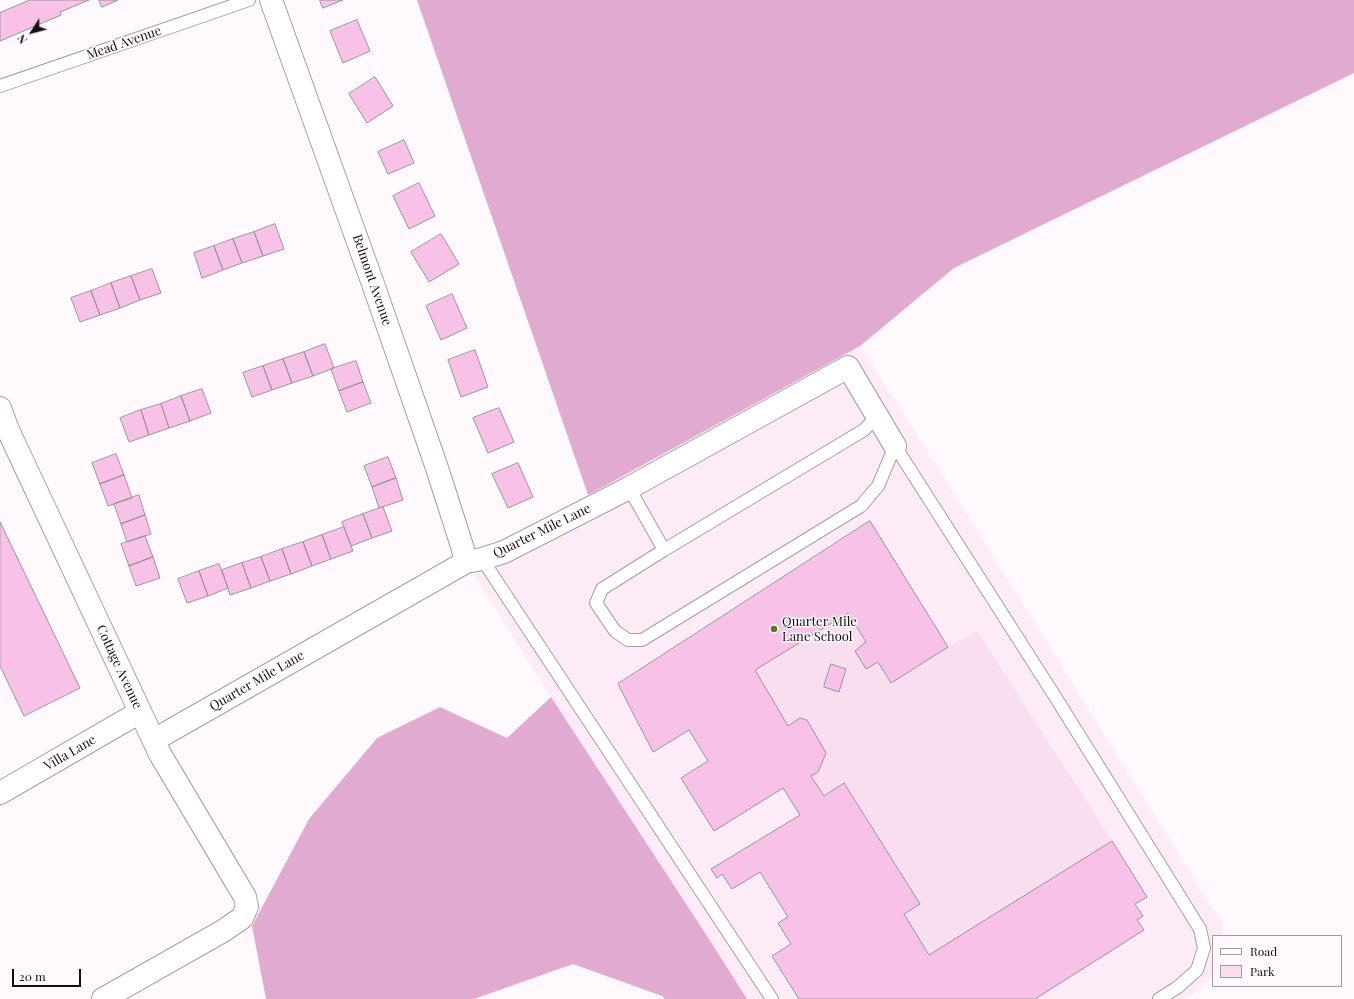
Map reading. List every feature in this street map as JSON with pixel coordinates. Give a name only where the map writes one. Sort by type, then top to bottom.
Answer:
[{"type":"street","name":"Belmont Avenue","points":[[271,0],[388,326],[462,546],[474,560]]},
{"type":"street","name":"Quarter Mile Lane","points":[[154,740],[474,560],[504,552],[629,488],[848,367],[877,416]]},
{"type":"street","name":"Cottage Avenue","points":[[0,408],[4,431],[160,754],[245,897],[247,907],[242,918],[103,999]]},
{"type":"street","points":[[877,416],[895,446]]},
{"type":"street","name":"Villa Lane","points":[[0,793],[140,712]]},
{"type":"lane","name":"Mead Avenue","points":[[0,86],[249,0]]},
{"type":"lane","points":[[877,416],[864,430],[602,589],[596,603],[615,631],[628,640],[642,640],[861,506],[878,486],[895,446]]},
{"type":"lane","points":[[895,446],[1056,698],[1200,929],[1204,948],[1197,970],[1178,987],[1159,999]]},
{"type":"lane","points":[[629,488],[664,550]]},
{"type":"lane","points":[[474,560],[772,999]]},
{"type":"shaded area","points":[[417,0],[1354,0],[1354,73],[954,268],[860,346],[588,495]]},
{"type":"shaded area","name":"Quarter Mile Lane School","points":[[860,346],[933,460],[1223,925],[1223,935],[1212,935],[1212,976],[1197,991],[1185,999],[747,999],[551,697],[466,562]]},
{"type":"shaded area","points":[[551,697],[747,999],[665,999],[662,996],[573,964],[474,999],[266,999],[252,926],[309,819],[377,738],[440,707],[507,738]]},
{"type":"green space","points":[[848,613],[866,642],[855,651],[866,669],[878,662],[891,683],[948,647],[977,631],[1112,841],[929,955],[904,914],[920,904],[845,783],[824,796],[811,776],[818,772],[826,753],[807,720],[800,718],[788,726],[755,670]]},
{"type":"building","points":[[30,0],[89,0],[60,12],[61,15],[0,41],[0,13]]},
{"type":"building","points":[[99,0],[118,0],[102,7]]},
{"type":"building","points":[[320,0],[343,0],[323,8]]},
{"type":"building","points":[[357,20],[370,51],[343,63],[330,31]]},
{"type":"building","points":[[375,77],[393,106],[367,123],[349,94]]},
{"type":"building","points":[[404,140],[414,163],[388,174],[378,152]]},
{"type":"building","points":[[419,183],[435,216],[409,229],[393,196]]},
{"type":"building","points":[[275,224],[284,249],[263,256],[254,232]]},
{"type":"building","points":[[254,232],[263,256],[242,263],[233,239]]},
{"type":"building","points":[[441,234],[459,264],[429,282],[411,252]]},
{"type":"building","points":[[233,239],[242,263],[223,270],[214,246]]},
{"type":"building","points":[[214,246],[223,270],[202,278],[194,253]]},
{"type":"building","points":[[152,269],[161,293],[140,300],[131,276]]},
{"type":"building","points":[[131,276],[140,300],[120,308],[111,283]]},
{"type":"building","points":[[111,283],[120,308],[100,315],[91,291]]},
{"type":"building","points":[[91,291],[100,315],[80,322],[71,298]]},
{"type":"building","points":[[452,294],[467,328],[441,340],[426,306]]},
{"type":"building","points":[[325,344],[334,368],[313,376],[304,352]]},
{"type":"building","points":[[475,350],[488,387],[461,397],[448,360]]},
{"type":"building","points":[[304,352],[313,376],[292,383],[283,359]]},
{"type":"building","points":[[283,359],[292,383],[272,390],[263,366]]},
{"type":"building","points":[[356,361],[363,382],[339,391],[331,369]]},
{"type":"building","points":[[263,366],[272,390],[252,397],[243,373]]},
{"type":"building","points":[[363,382],[371,403],[347,412],[339,391]]},
{"type":"building","points":[[202,389],[211,413],[190,421],[181,396]]},
{"type":"building","points":[[181,396],[190,421],[169,428],[161,404]]},
{"type":"building","points":[[161,404],[169,428],[149,435],[141,410]]},
{"type":"building","points":[[499,408],[514,442],[488,453],[473,418]]},
{"type":"building","points":[[141,410],[149,435],[129,442],[120,418]]},
{"type":"building","points":[[116,454],[124,475],[100,484],[92,463]]},
{"type":"building","points":[[388,457],[396,478],[372,487],[364,466]]},
{"type":"building","points":[[518,463],[533,497],[508,508],[492,474]]},
{"type":"building","points":[[124,475],[132,498],[108,506],[100,484]]},
{"type":"building","points":[[396,478],[403,500],[379,508],[372,487]]},
{"type":"building","points":[[139,495],[145,515],[121,524],[114,504]]},
{"type":"building","points":[[383,507],[392,531],[372,538],[363,514]]},
{"type":"building","points":[[363,514],[372,538],[351,546],[342,522]]},
{"type":"building","points":[[145,515],[151,534],[127,542],[121,524]]},
{"type":"building","points":[[870,521],[948,647],[891,683],[878,662],[866,669],[855,651],[866,642],[848,613],[755,670],[788,726],[800,718],[807,720],[826,753],[818,772],[811,776],[824,796],[844,783],[920,904],[904,914],[929,955],[1112,841],[1147,897],[1135,904],[1143,916],[1137,920],[1144,930],[1035,999],[799,999],[772,956],[791,944],[778,923],[788,917],[760,872],[732,889],[722,874],[717,878],[711,869],[800,815],[783,788],[714,831],[681,778],[708,761],[689,730],[653,752],[618,684]]},
{"type":"building","points":[[0,522],[80,688],[24,716],[0,666]]},
{"type":"building","points":[[344,527],[353,551],[331,559],[322,535]]},
{"type":"building","points":[[322,535],[331,559],[312,566],[303,542]]},
{"type":"building","points":[[145,536],[153,557],[129,566],[121,544]]},
{"type":"building","points":[[303,542],[312,566],[291,574],[282,549]]},
{"type":"building","points":[[282,549],[291,574],[270,581],[261,557]]},
{"type":"building","points":[[153,557],[160,578],[136,586],[129,566]]},
{"type":"building","points":[[261,557],[270,581],[251,588],[242,563]]},
{"type":"building","points":[[242,563],[251,588],[230,595],[222,570]]},
{"type":"building","points":[[219,564],[228,588],[208,596],[199,571]]},
{"type":"building","points":[[199,571],[208,596],[187,603],[178,579]]},
{"type":"building","points":[[831,664],[846,669],[839,692],[824,687]]},
{"type":"place","name":"Quarter Mile Lane School","points":[[774,629]]}]
